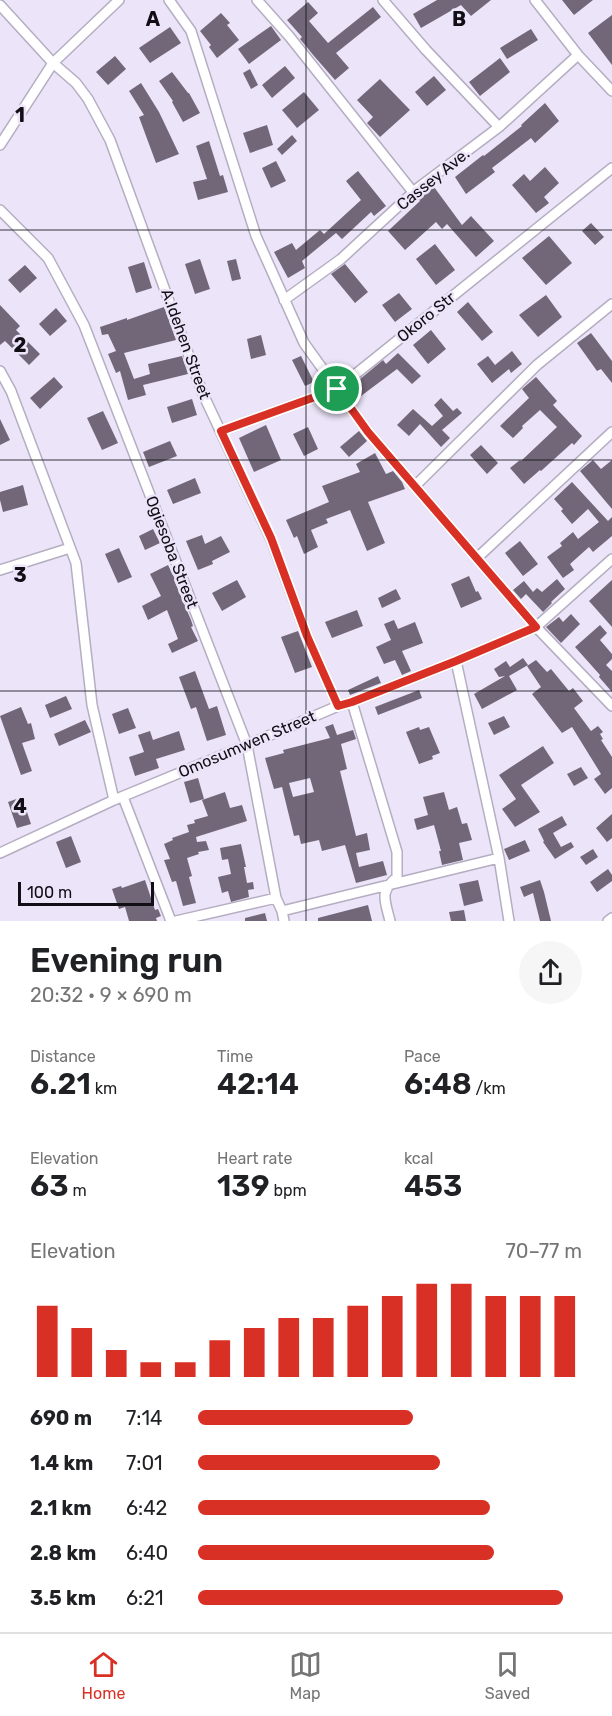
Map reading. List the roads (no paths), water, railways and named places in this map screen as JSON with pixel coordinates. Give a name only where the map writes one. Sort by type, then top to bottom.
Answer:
[{"type":"street","points":[[0,145],[53,63],[119,0]]},
{"type":"street","points":[[170,0],[191,31],[256,236],[304,343],[368,432],[536,627],[612,705]]},
{"type":"street","points":[[257,0],[289,36],[413,192]]},
{"type":"street","points":[[383,0],[426,50],[499,127]]},
{"type":"street","points":[[535,0],[578,55],[612,91]]},
{"type":"street","name":"A.Idehen Street","points":[[0,5],[53,63],[76,83],[88,99],[110,140],[203,394],[271,538],[307,636],[338,706]]},
{"type":"street","name":"Cassey Ave.","points":[[284,300],[341,259],[413,192],[499,127],[578,55]]},
{"type":"street","name":"Okoro Str","points":[[221,431],[337,389],[612,168]]},
{"type":"street","name":"Ogiesoba Street","points":[[0,210],[48,258],[84,326],[247,746],[276,897],[283,916]]},
{"type":"street","points":[[415,486],[537,364],[612,304]]},
{"type":"street","points":[[0,371],[11,391],[75,563],[92,705],[118,798],[171,921]]},
{"type":"street","points":[[477,558],[612,432]]},
{"type":"street","points":[[0,570],[70,548]]},
{"type":"street","name":"Omosumwen Street","points":[[0,853],[118,798],[338,706],[456,661],[536,627],[612,559]]},
{"type":"street","points":[[456,661],[499,858],[509,921]]},
{"type":"street","points":[[352,702],[397,852],[397,877],[387,885],[384,897],[390,921]]},
{"type":"street","points":[[283,916],[387,885],[499,858]]},
{"type":"street","points":[[176,921],[276,897]]},
{"type":"street","points":[[608,921],[612,918]]}]
